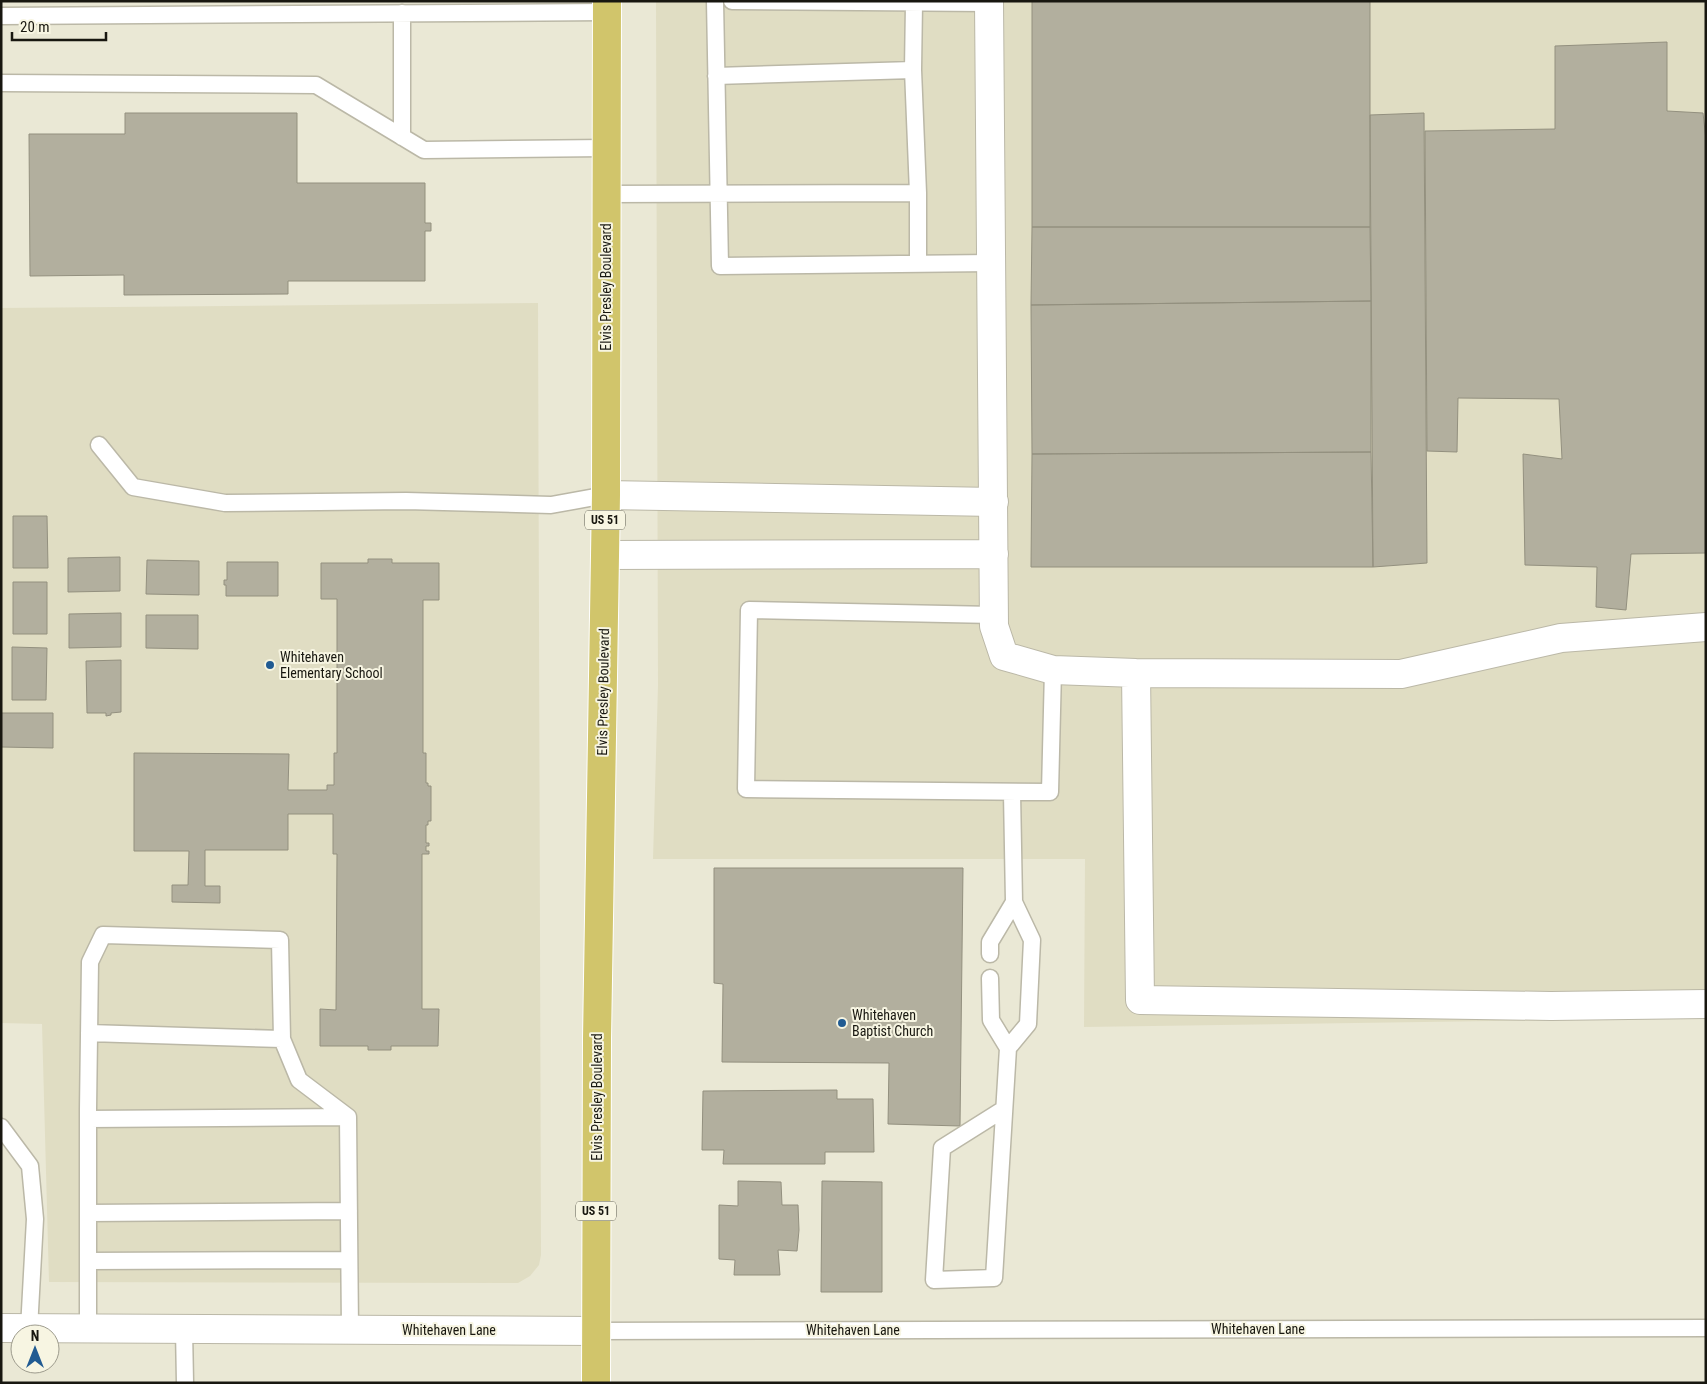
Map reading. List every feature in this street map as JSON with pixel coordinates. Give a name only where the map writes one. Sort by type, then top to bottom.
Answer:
[{"type":"main road","name":"Elvis Presley Boulevard","points":[[596,1383],[597,1048],[606,495],[607,6]]},
{"type":"street","points":[[989,2],[994,626],[1004,656],[1053,670],[1136,673],[1401,674],[1561,638],[1706,627]]},
{"type":"street","points":[[606,495],[994,502]]},
{"type":"street","points":[[605,555],[994,554]]},
{"type":"street","points":[[1136,673],[1140,1000],[1551,1006],[1706,1004]]},
{"type":"street","name":"Whitehaven Lane","points":[[60,1328],[595,1331]]},
{"type":"lane","points":[[715,1],[720,266],[991,263]]},
{"type":"lane","points":[[732,1],[989,2]]},
{"type":"lane","points":[[914,3],[913,70],[918,193],[918,264]]},
{"type":"lane","points":[[1,16],[402,13],[607,6]]},
{"type":"lane","points":[[402,13],[402,137]]},
{"type":"lane","points":[[716,76],[913,70]]},
{"type":"lane","points":[[1,83],[316,85],[424,150],[606,148]]},
{"type":"lane","points":[[606,194],[918,193]]},
{"type":"lane","points":[[99,445],[133,487],[225,503],[406,501],[551,505],[606,495]]},
{"type":"lane","points":[[994,615],[749,610],[746,789],[1050,792],[1053,670]]},
{"type":"lane","points":[[1008,1048],[1028,1024],[1032,950],[1032,940],[1014,902],[1012,793]]},
{"type":"lane","points":[[990,954],[990,942],[1014,902]]},
{"type":"lane","points":[[88,1328],[90,962],[103,935],[280,940],[282,1039],[299,1080],[348,1117]]},
{"type":"lane","points":[[990,978],[991,1020],[1008,1048],[994,1278],[934,1280],[942,1148],[1004,1109]]},
{"type":"lane","points":[[89,1033],[282,1039]]},
{"type":"lane","points":[[88,1119],[348,1117]]},
{"type":"lane","points":[[348,1117],[350,1330]]},
{"type":"lane","points":[[1,1127],[30,1166],[35,1219],[29,1324]]},
{"type":"lane","points":[[88,1213],[349,1211]]},
{"type":"lane","points":[[88,1261],[349,1263]]},
{"type":"lane","name":"Whitehaven Lane","points":[[595,1331],[1706,1328]]},
{"type":"lane","points":[[184,1329],[184,1383]]},
{"type":"shaded area","points":[[656,1],[1706,1],[1706,1018],[1084,1027],[1085,859],[653,859],[658,685]]},
{"type":"shaded area","name":"Whitehaven Elementary School","points":[[538,303],[541,1255],[539,1265],[530,1276],[518,1283],[49,1282],[42,1024],[1,1023],[1,308]]},
{"type":"building","points":[[1032,1],[1370,1],[1370,227],[1032,227]]},
{"type":"building","points":[[1667,42],[1667,111],[1703,113],[1706,140],[1706,553],[1631,554],[1626,610],[1596,607],[1597,567],[1525,565],[1523,454],[1562,459],[1559,399],[1458,398],[1457,452],[1427,451],[1425,131],[1555,129],[1555,46]]},
{"type":"building","points":[[125,113],[297,113],[297,183],[425,183],[425,223],[431,223],[431,231],[425,231],[425,281],[288,281],[288,294],[124,295],[124,275],[30,276],[29,134],[125,134]]},
{"type":"building","points":[[1424,113],[1427,563],[1373,567],[1370,115]]},
{"type":"building","points":[[1032,227],[1370,227],[1371,301],[1031,305]]},
{"type":"building","points":[[1371,301],[1371,452],[1032,454],[1031,305]]},
{"type":"building","points":[[1371,452],[1373,567],[1031,567],[1032,454]]},
{"type":"building","points":[[13,516],[47,516],[48,568],[13,568]]},
{"type":"building","points":[[120,557],[120,591],[68,592],[68,558]]},
{"type":"building","points":[[368,559],[392,559],[392,563],[439,563],[439,600],[423,600],[423,753],[426,753],[426,783],[428,783],[428,786],[431,786],[431,821],[428,821],[428,825],[426,825],[426,843],[429,843],[429,846],[426,846],[426,851],[429,851],[429,854],[422,854],[422,1009],[439,1009],[438,1046],[391,1046],[391,1050],[368,1050],[368,1046],[320,1046],[320,1009],[336,1010],[337,854],[333,854],[333,814],[288,814],[288,850],[205,850],[205,886],[220,886],[220,903],[172,902],[172,885],[188,885],[189,851],[134,851],[134,753],[289,754],[288,790],[327,790],[327,785],[334,785],[334,753],[337,753],[337,599],[321,599],[321,563],[368,563]]},
{"type":"building","points":[[147,560],[199,561],[199,595],[146,594]]},
{"type":"building","points":[[227,562],[278,562],[278,596],[226,596],[224,580],[227,580]]},
{"type":"building","points":[[13,582],[47,582],[47,634],[13,634]]},
{"type":"building","points":[[121,613],[121,647],[69,648],[69,614]]},
{"type":"building","points":[[146,615],[198,615],[198,649],[146,648]]},
{"type":"building","points":[[12,647],[47,648],[46,700],[12,700]]},
{"type":"building","points":[[121,660],[121,712],[111,713],[111,715],[106,716],[106,713],[87,713],[86,661]]},
{"type":"building","points":[[1,713],[53,713],[53,748],[1,747]]},
{"type":"building","name":"Whitehaven Baptist Church","points":[[714,868],[963,868],[960,1126],[888,1124],[889,1063],[722,1062],[723,984],[714,983]]},
{"type":"building","points":[[837,1090],[837,1099],[873,1099],[874,1152],[825,1152],[825,1164],[723,1164],[724,1150],[702,1150],[703,1091]]},
{"type":"building","points":[[738,1181],[781,1182],[782,1205],[798,1205],[799,1230],[797,1251],[778,1250],[780,1275],[734,1275],[735,1260],[719,1259],[719,1205],[738,1206]]},
{"type":"building","points":[[822,1181],[882,1182],[882,1292],[821,1292]]},
{"type":"place","name":"Whitehaven Elementary School","points":[[270,665]]},
{"type":"place","name":"Whitehaven Baptist Church","points":[[842,1023]]}]
